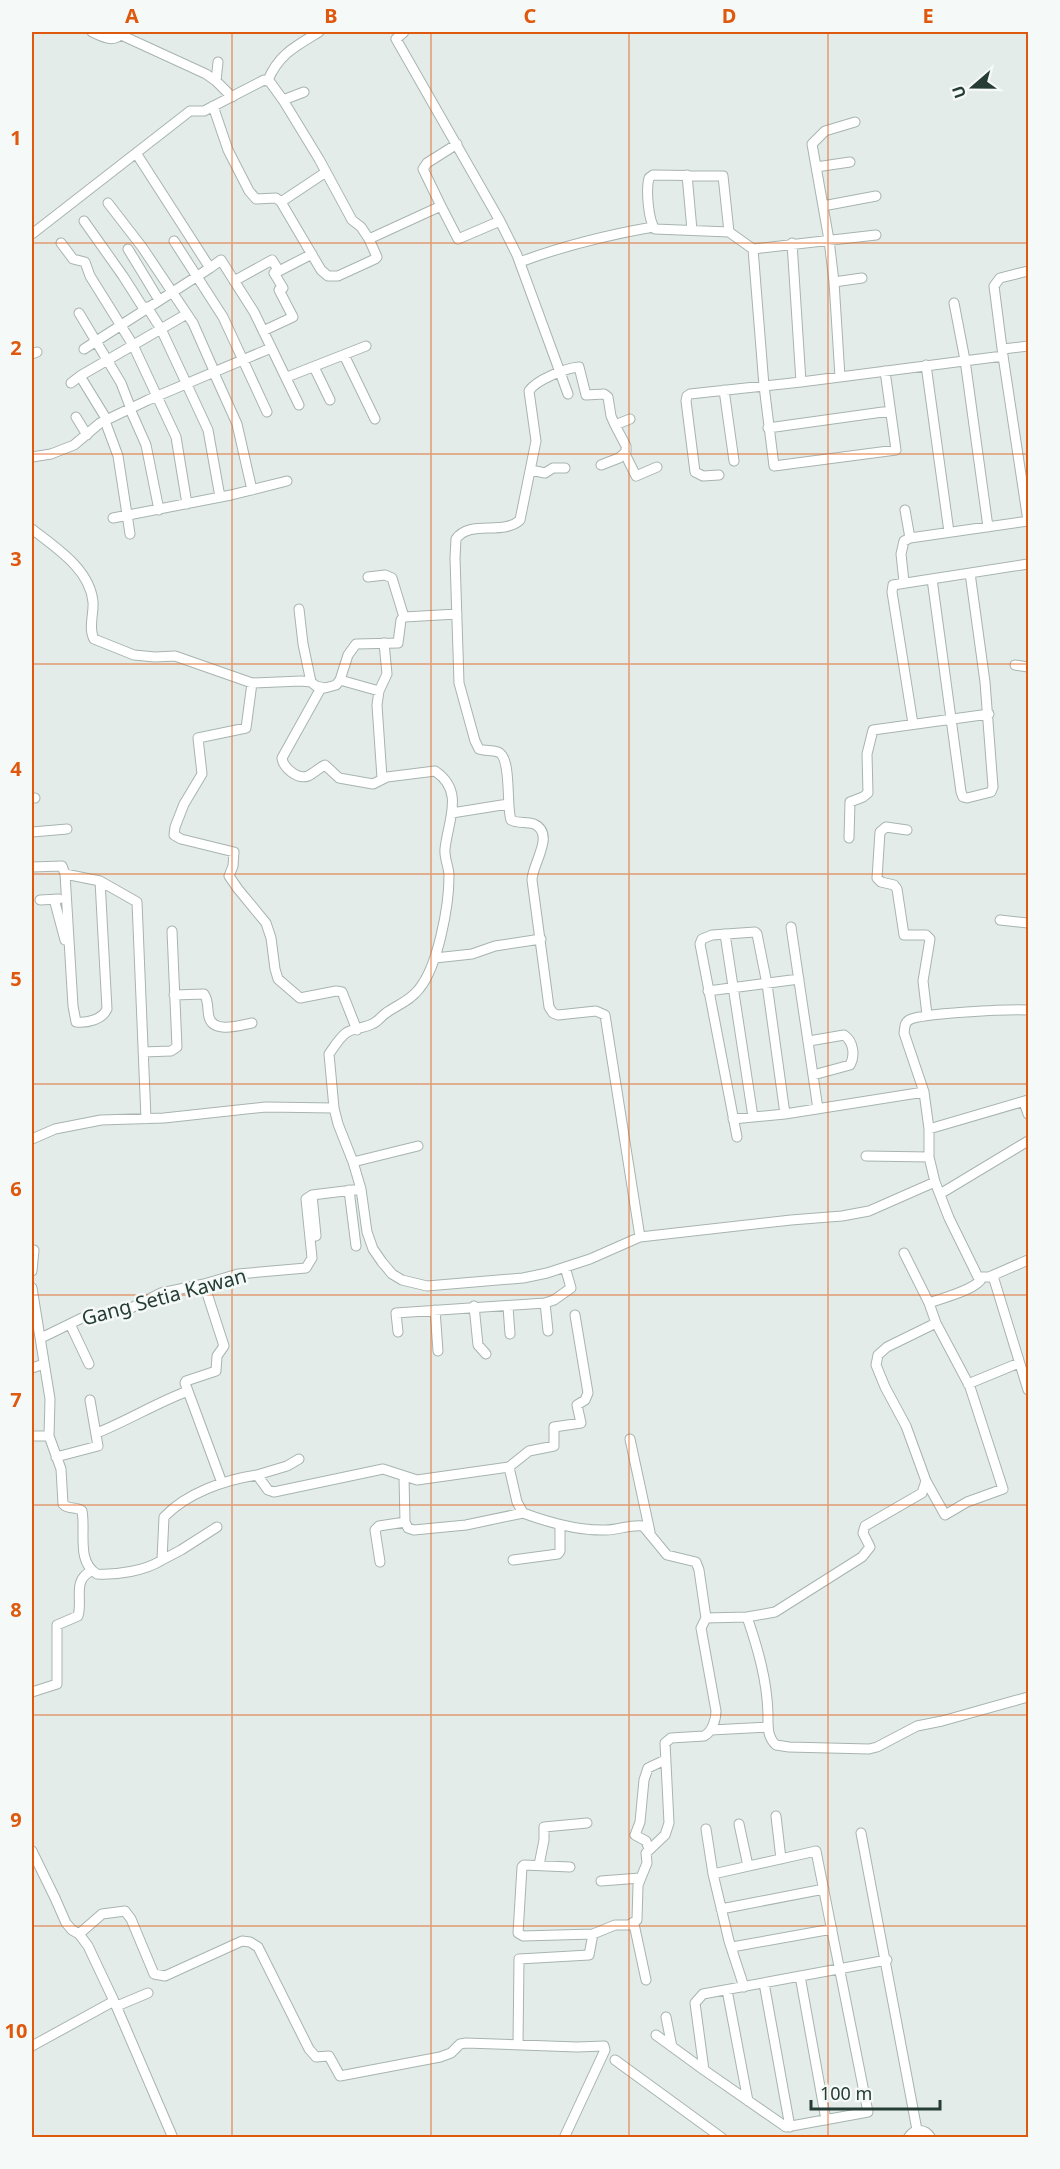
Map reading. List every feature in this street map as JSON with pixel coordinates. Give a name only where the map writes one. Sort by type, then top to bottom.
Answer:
[{"type":"street","points":[[92,32],[112,39],[122,33],[206,74],[232,97]]},
{"type":"street","points":[[268,80],[274,64],[290,50],[320,32]]},
{"type":"street","points":[[404,32],[396,39],[501,221],[520,262],[568,394]]},
{"type":"street","points":[[216,81],[218,62]]},
{"type":"street","points":[[32,234],[36,224],[136,153],[190,111],[202,112],[256,83],[268,80]]},
{"type":"street","points":[[213,106],[228,150],[253,196],[259,200],[276,198],[281,201],[321,270],[328,276],[338,276],[375,259],[377,257],[362,227],[352,220],[326,172],[268,80]]},
{"type":"street","points":[[282,100],[304,92]]},
{"type":"street","points":[[840,377],[829,240],[812,144],[825,131],[855,122]]},
{"type":"street","points":[[457,144],[427,163],[423,169],[458,239],[501,221]]},
{"type":"street","points":[[136,153],[210,268]]},
{"type":"street","points":[[816,167],[850,162]]},
{"type":"street","points":[[281,201],[326,172]]},
{"type":"street","points":[[687,174],[692,230]]},
{"type":"street","points":[[653,227],[647,187],[649,178],[687,174],[717,175],[725,178],[729,232]]},
{"type":"street","points":[[823,206],[876,196]]},
{"type":"street","points":[[108,203],[142,247],[193,324],[237,424],[252,490]]},
{"type":"street","points":[[369,239],[441,206]]},
{"type":"street","points":[[84,221],[161,329],[208,430],[220,497]]},
{"type":"street","points":[[520,262],[576,244],[653,227],[658,230],[729,232],[753,249],[876,235]]},
{"type":"street","points":[[174,241],[223,317],[267,412]]},
{"type":"street","points":[[61,243],[73,259],[85,262],[90,276],[133,345],[176,437],[187,504]]},
{"type":"street","points":[[792,243],[801,382]]},
{"type":"street","points":[[128,249],[159,300]]},
{"type":"street","points":[[753,249],[768,428],[774,466],[896,450],[885,371]]},
{"type":"street","points":[[278,269],[279,271],[312,254]]},
{"type":"street","points":[[84,349],[221,260],[254,312],[299,405]]},
{"type":"street","points":[[234,281],[272,260],[278,269]]},
{"type":"street","points":[[263,331],[293,317],[279,290],[283,288],[274,273],[278,269]]},
{"type":"street","points":[[904,582],[901,554],[904,541],[910,538],[988,527],[1028,517],[995,284],[1000,278],[1029,271]]},
{"type":"street","points":[[834,282],[862,278]]},
{"type":"street","points":[[954,303],[988,527]]},
{"type":"street","points":[[79,313],[121,383],[146,445],[159,510]]},
{"type":"street","points":[[72,383],[80,376],[185,315]]},
{"type":"street","points":[[287,377],[366,346]]},
{"type":"street","points":[[719,475],[703,476],[695,472],[686,401],[690,394],[964,360],[1029,346]]},
{"type":"street","points":[[32,457],[51,454],[74,445],[106,421],[272,348]]},
{"type":"street","points":[[344,355],[375,418]]},
{"type":"street","points":[[926,365],[949,532]]},
{"type":"street","points":[[314,367],[330,400]]},
{"type":"street","points":[[640,1237],[605,1015],[596,1011],[558,1015],[550,1011],[532,874],[543,843],[543,834],[541,829],[534,824],[512,822],[509,818],[507,769],[503,755],[499,752],[479,749],[459,683],[456,539],[464,531],[510,526],[520,520],[536,441],[529,391],[533,385],[559,372],[579,367],[586,395],[606,394],[615,425],[626,446],[625,454],[634,475],[657,467]]},
{"type":"street","points":[[80,376],[106,421],[118,456],[130,534]]},
{"type":"street","points":[[724,390],[734,461]]},
{"type":"street","points":[[768,428],[890,411]]},
{"type":"street","points":[[76,417],[87,435]]},
{"type":"street","points":[[615,425],[630,418]]},
{"type":"street","points":[[1016,444],[1029,443]]},
{"type":"street","points":[[601,465],[625,454]]},
{"type":"street","points":[[531,470],[545,473],[553,468],[565,468]]},
{"type":"street","points":[[113,518],[127,517],[287,481]]},
{"type":"street","points":[[905,510],[910,538]]},
{"type":"street","points":[[32,529],[78,567],[88,582],[92,593],[91,634],[94,639],[134,655],[175,656],[252,683],[301,681],[311,682],[321,688],[333,687],[340,680],[348,655],[355,645],[399,642],[400,620],[404,617],[457,614]]},
{"type":"street","points":[[913,724],[892,592],[893,585],[1029,564]]},
{"type":"street","points":[[932,579],[961,792],[963,797],[967,798],[993,790],[988,714],[970,573]]},
{"type":"street","points":[[368,577],[385,575],[390,577],[404,617]]},
{"type":"street","points":[[299,609],[311,682]]},
{"type":"street","points":[[382,778],[377,705],[379,691],[387,674],[384,643]]},
{"type":"street","points":[[1016,664],[1029,667]]},
{"type":"street","points":[[340,680],[379,691]]},
{"type":"street","points":[[252,683],[246,728],[202,735],[198,738],[202,774],[184,804],[174,835],[180,839],[234,852],[233,866],[229,876],[266,923],[278,979],[300,998],[336,991],[342,992],[357,1030]]},
{"type":"street","points":[[321,688],[282,758],[283,764],[300,776],[306,776],[324,765],[339,778],[373,784],[382,778],[436,771],[451,787],[452,813],[445,851],[449,880],[442,935],[435,958],[420,989],[374,1023],[347,1032],[329,1054],[334,1108],[361,1189],[367,1232],[374,1249],[392,1274],[402,1280],[427,1286],[523,1278],[590,1259],[640,1237],[842,1216],[869,1211],[936,1182]]},
{"type":"street","points":[[849,837],[850,802],[868,793],[867,754],[873,730],[988,714]]},
{"type":"street","points":[[452,813],[508,804]]},
{"type":"street","points":[[907,830],[886,827],[880,832],[877,878],[881,882],[894,885],[897,889],[904,935],[926,935],[930,939],[923,981],[927,1015]]},
{"type":"street","points":[[32,832],[68,829]]},
{"type":"street","points":[[32,867],[62,866],[65,874],[73,1006],[76,1022],[101,1017],[107,1009],[100,881]]},
{"type":"street","points":[[65,874],[100,881],[136,903],[146,1119]]},
{"type":"street","points":[[40,900],[66,898]]},
{"type":"street","points":[[54,899],[70,963]]},
{"type":"street","points":[[1000,920],[1029,923]]},
{"type":"street","points":[[790,927],[818,1109]]},
{"type":"street","points":[[143,1052],[171,1051],[177,1047],[172,931]]},
{"type":"street","points":[[737,1137],[700,940],[708,936],[757,933],[767,984],[785,1114]]},
{"type":"street","points":[[725,934],[753,1117]]},
{"type":"street","points":[[435,958],[472,954],[495,946],[541,939]]},
{"type":"street","points":[[708,991],[799,979]]},
{"type":"street","points":[[174,995],[204,994],[207,998],[210,1019],[215,1025],[228,1027],[252,1023]]},
{"type":"street","points":[[1029,1010],[927,1015],[909,1020],[904,1033],[924,1092],[929,1129],[929,1157],[936,1182],[978,1277],[993,1276],[1029,1260]]},
{"type":"street","points":[[809,1041],[844,1035],[849,1039],[852,1048],[853,1060],[848,1068],[813,1075]]},
{"type":"street","points":[[733,1119],[785,1114],[924,1092]]},
{"type":"street","points":[[929,1129],[1026,1101],[1029,1114]]},
{"type":"street","points":[[32,1139],[76,1123],[146,1119],[266,1107],[334,1108]]},
{"type":"street","points":[[940,1194],[1029,1141]]},
{"type":"street","points":[[353,1162],[418,1146]]},
{"type":"street","points":[[866,1156],[929,1157]]},
{"type":"street","points":[[317,1250],[312,1195],[361,1189]]},
{"type":"street","points":[[349,1190],[356,1246]]},
{"type":"street","name":"Gang Setia Kawan","points":[[41,1338],[97,1314],[127,1310],[162,1293],[238,1274],[306,1268],[312,1258],[305,1201],[312,1195]]},
{"type":"street","points":[[32,1272],[34,1250]]},
{"type":"street","points":[[904,1253],[929,1303],[936,1323],[968,1384],[1003,1489],[967,1502],[945,1515],[926,1481],[906,1426],[876,1365],[878,1354],[887,1347],[936,1323]]},
{"type":"street","points":[[398,1332],[396,1313],[474,1306],[508,1307],[554,1300],[570,1289],[565,1267]]},
{"type":"street","points":[[993,1276],[1029,1390]]},
{"type":"street","points":[[929,1303],[973,1287],[982,1278]]},
{"type":"street","points":[[204,1284],[224,1346],[217,1356],[216,1371],[186,1381],[222,1483]]},
{"type":"street","points":[[32,1288],[35,1325],[41,1338],[50,1399],[50,1436],[61,1472],[63,1504],[82,1511],[84,1550],[91,1571],[105,1575],[152,1566],[217,1527]]},
{"type":"street","points":[[545,1303],[548,1331]]},
{"type":"street","points":[[474,1306],[478,1345],[486,1354]]},
{"type":"street","points":[[508,1307],[510,1334]]},
{"type":"street","points":[[435,1310],[438,1351]]},
{"type":"street","points":[[257,1475],[268,1490],[274,1492],[383,1469],[396,1471],[404,1477],[417,1480],[509,1467],[530,1451],[554,1446],[554,1427],[580,1425],[577,1405],[585,1400],[588,1393],[574,1315]]},
{"type":"street","points":[[70,1324],[89,1365]]},
{"type":"street","points":[[32,1368],[44,1364]]},
{"type":"street","points":[[968,1384],[1019,1364]]},
{"type":"street","points":[[97,1433],[125,1422],[155,1404],[188,1390]]},
{"type":"street","points":[[56,1457],[97,1448],[97,1433],[90,1400]]},
{"type":"street","points":[[32,1436],[50,1436]]},
{"type":"street","points":[[630,1439],[651,1534]]},
{"type":"street","points":[[162,1560],[164,1517],[170,1512],[206,1489],[286,1466],[299,1459]]},
{"type":"street","points":[[509,1467],[517,1502],[523,1513]]},
{"type":"street","points":[[404,1477],[405,1522],[410,1530],[466,1525],[523,1513],[560,1525],[582,1529],[608,1530],[640,1525],[646,1528],[670,1557],[696,1562],[706,1618],[701,1628],[716,1711],[711,1730],[704,1736],[668,1739],[665,1743],[669,1812],[667,1831],[646,1853],[647,1863],[640,1878],[638,1919],[634,1924]]},
{"type":"street","points":[[706,1618],[747,1617],[775,1612],[861,1557],[869,1549],[863,1531],[865,1526],[922,1493],[926,1481]]},
{"type":"street","points":[[380,1562],[376,1528],[405,1522]]},
{"type":"street","points":[[513,1560],[558,1554],[560,1525]]},
{"type":"street","points":[[32,1692],[57,1684],[57,1625],[79,1614],[80,1582],[85,1574],[91,1571]]},
{"type":"street","points":[[747,1617],[763,1667],[770,1739],[780,1746],[877,1748],[917,1726],[1029,1696]]},
{"type":"street","points":[[711,1730],[768,1727]]},
{"type":"street","points":[[649,1849],[646,1841],[635,1835],[640,1822],[644,1780],[648,1768],[665,1760]]},
{"type":"street","points":[[776,1816],[781,1859]]},
{"type":"street","points":[[539,1866],[545,1827],[586,1823]]},
{"type":"street","points":[[739,1824],[748,1866]]},
{"type":"street","points":[[706,1829],[713,1874],[744,1987]]},
{"type":"street","points":[[861,1833],[887,1960],[917,2130]]},
{"type":"street","points":[[32,1851],[66,1923],[88,1946],[116,2003],[172,2138]]},
{"type":"street","points":[[656,2035],[786,2127],[868,2112],[816,1851],[713,1874]]},
{"type":"street","points":[[570,1867],[524,1865],[521,1869],[518,1932],[523,1936],[593,1934],[617,1924],[634,1924]]},
{"type":"street","points":[[601,1881],[640,1878]]},
{"type":"street","points":[[722,1909],[824,1889]]},
{"type":"street","points":[[79,1934],[102,1914],[125,1911],[131,1919],[154,1974],[158,1976],[165,1976],[243,1941],[250,1942],[258,1947],[309,2049],[316,2057],[329,2056],[340,2076],[452,2053],[460,2044],[601,2046],[605,2048],[564,2138]]},
{"type":"street","points":[[634,1924],[646,1980]]},
{"type":"street","points":[[732,1947],[832,1929]]},
{"type":"street","points":[[518,2044],[519,1959],[589,1955],[593,1934]]},
{"type":"street","points":[[704,2070],[695,2003],[703,1994],[887,1960]]},
{"type":"street","points":[[800,1976],[826,2120]]},
{"type":"street","points":[[764,1983],[790,2127]]},
{"type":"street","points":[[727,1990],[748,2101]]},
{"type":"street","points":[[32,2046],[116,2003],[148,1994]]},
{"type":"street","points":[[666,2017],[672,2047]]},
{"type":"street","points":[[615,2060],[722,2138]]},
{"type":"street","points":[[908,2138],[917,2130],[924,2131],[931,2138]]}]
